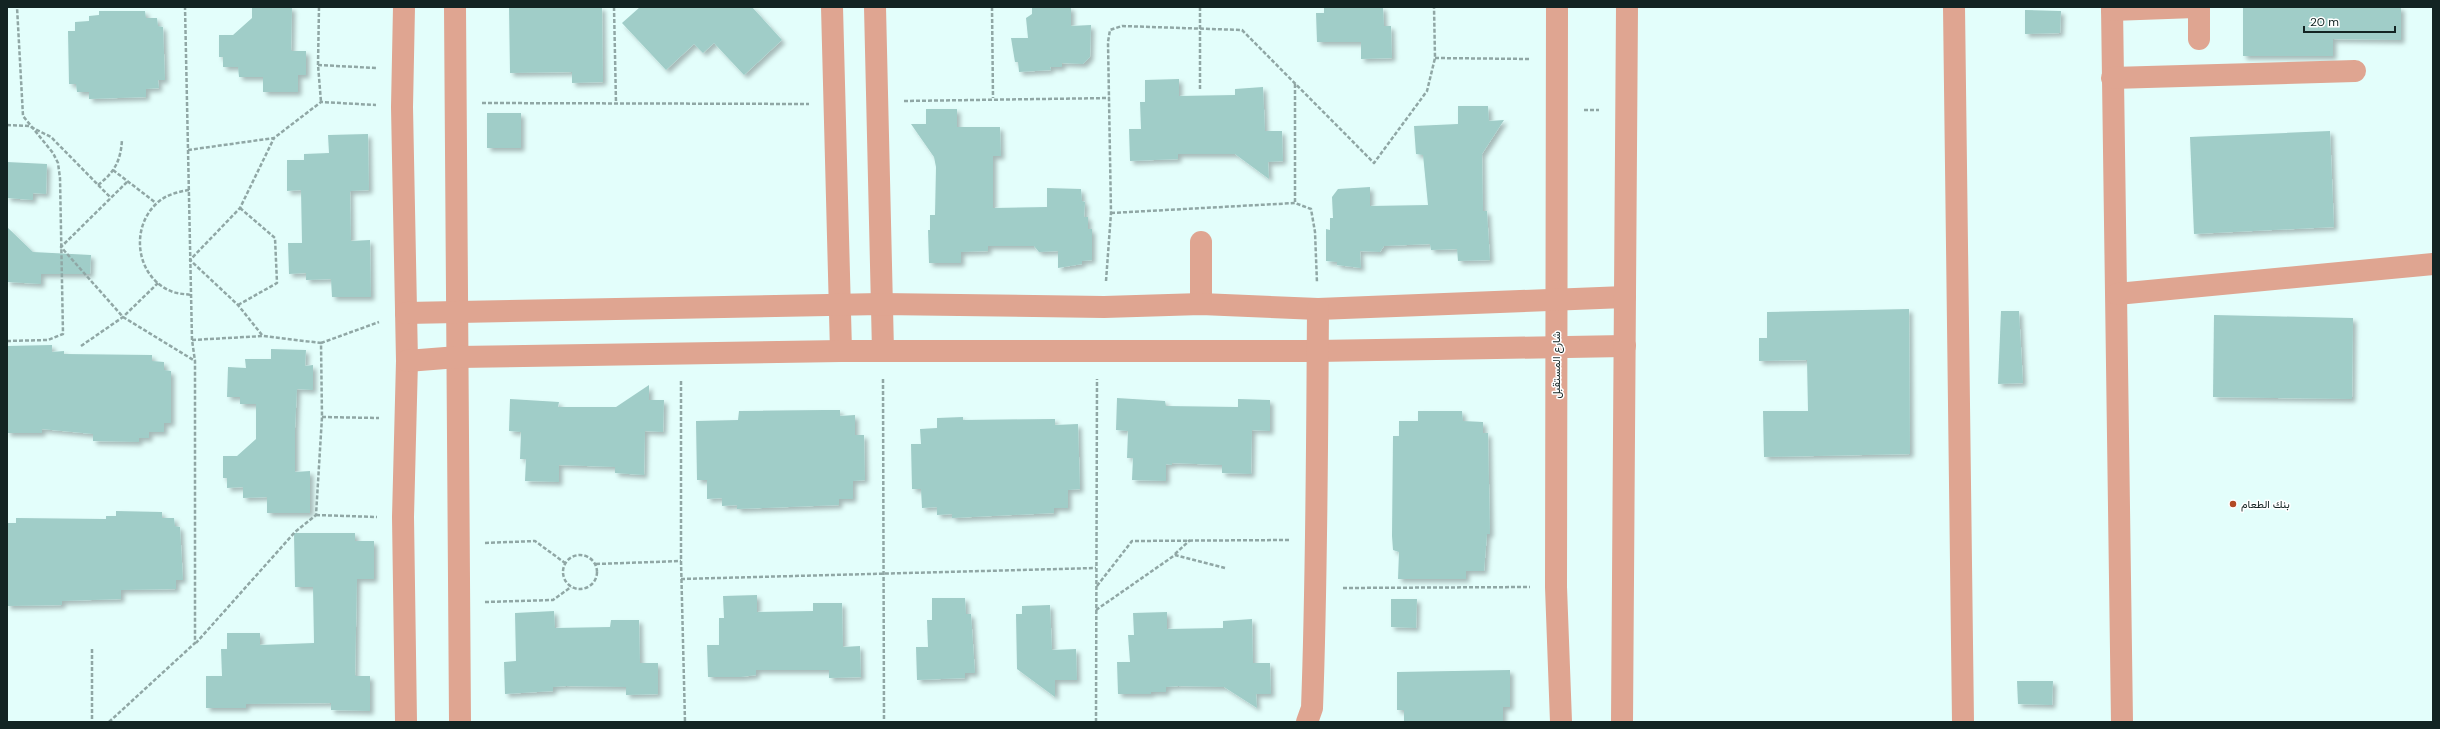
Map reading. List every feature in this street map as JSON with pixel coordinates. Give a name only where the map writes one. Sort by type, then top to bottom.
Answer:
[{"type":"street","points":[[404,7],[404,69],[402,107],[407,361],[404,517],[406,722]]},
{"type":"street","points":[[455,7],[460,722]]},
{"type":"street","points":[[832,7],[841,351]]},
{"type":"street","points":[[875,7],[883,351]]},
{"type":"street","name":"شارع المستقبل","points":[[1557,7],[1556,587],[1561,722]]},
{"type":"street","points":[[1622,722],[1627,7]]},
{"type":"street","points":[[1954,7],[1963,722]]},
{"type":"street","points":[[2122,722],[2118,294],[2112,78],[2112,9],[2195,7]]},
{"type":"street","points":[[2199,7],[2199,39]]},
{"type":"street","points":[[2112,78],[2355,71]]},
{"type":"street","points":[[1201,242],[1201,304]]},
{"type":"street","points":[[2118,294],[2433,264]]},
{"type":"street","points":[[406,313],[882,304],[1104,307],[1201,304],[1318,309],[1557,298],[1625,297]]},
{"type":"street","points":[[1307,722],[1312,708],[1316,588],[1314,540],[1318,309]]},
{"type":"street","points":[[407,361],[458,357],[841,351],[1317,351],[1625,346]]},
{"type":"path","points":[[7,341],[48,340],[63,334],[58,163],[53,153],[29,126],[21,109],[17,7]]},
{"type":"path","points":[[185,7],[192,340],[195,361],[195,644]]},
{"type":"path","points":[[319,7],[318,65],[321,102]]},
{"type":"path","points":[[614,7],[616,104]]},
{"type":"path","points":[[992,7],[993,98]]},
{"type":"path","points":[[1200,7],[1200,89]]},
{"type":"path","points":[[1104,307],[1111,213],[1108,42],[1110,30],[1122,26],[1242,30],[1374,163],[1427,91],[1435,58],[1434,7]]},
{"type":"path","points":[[1435,58],[1557,59]]},
{"type":"path","points":[[318,65],[404,69]]},
{"type":"path","points":[[1295,84],[1295,203]]},
{"type":"path","points":[[877,102],[993,98],[1110,98]]},
{"type":"path","points":[[190,260],[240,208],[274,138],[321,102],[402,107]]},
{"type":"path","points":[[455,103],[834,104]]},
{"type":"path","points":[[1557,111],[1626,110]]},
{"type":"path","points":[[7,125],[29,126],[51,137],[111,198]]},
{"type":"path","points":[[188,150],[274,138]]},
{"type":"path","points":[[98,185],[113,170],[121,152],[122,139]]},
{"type":"path","points":[[113,170],[156,203]]},
{"type":"path","points":[[61,247],[127,182]]},
{"type":"path","points":[[189,190],[171,194],[156,203],[145,218],[139,235],[140,247],[146,270],[158,283],[173,292],[191,295]]},
{"type":"path","points":[[1111,213],[1295,203],[1311,209],[1315,232],[1318,309]]},
{"type":"path","points":[[238,305],[277,283],[278,274],[275,238],[240,208]]},
{"type":"path","points":[[61,247],[123,317],[195,361]]},
{"type":"path","points":[[190,260],[238,305],[263,336]]},
{"type":"path","points":[[81,346],[123,317],[158,283]]},
{"type":"path","points":[[192,340],[263,336],[321,343],[406,313]]},
{"type":"path","points":[[316,514],[322,417],[321,343]]},
{"type":"path","points":[[883,351],[885,573],[884,722]]},
{"type":"path","points":[[1096,722],[1097,351]]},
{"type":"path","points":[[681,354],[681,579],[685,722]]},
{"type":"path","points":[[322,417],[405,418]]},
{"type":"path","points":[[109,722],[195,644],[295,532],[316,514],[404,517]]},
{"type":"path","points":[[1096,587],[1132,540],[1314,540]]},
{"type":"path","points":[[1096,611],[1175,555],[1191,540]]},
{"type":"path","points":[[458,544],[536,541],[566,563]]},
{"type":"path","points":[[581,554],[590,557],[596,564],[598,573],[595,582],[588,588],[580,590],[571,587],[565,580],[563,572],[566,563],[572,556],[581,554]]},
{"type":"path","points":[[1175,555],[1225,568]]},
{"type":"path","points":[[596,564],[681,561]]},
{"type":"path","points":[[681,579],[1096,568]]},
{"type":"path","points":[[459,603],[553,600],[571,587]]},
{"type":"path","points":[[1316,588],[1556,587]]},
{"type":"path","points":[[92,649],[92,722]]},
{"type":"building","points":[[252,7],[292,7],[291,51],[306,51],[306,75],[298,75],[298,92],[263,92],[263,77],[239,77],[238,67],[223,67],[223,57],[219,57],[219,35],[233,35],[252,18]]},
{"type":"building","points":[[509,7],[602,7],[603,82],[572,83],[572,72],[510,73]]},
{"type":"building","points":[[640,7],[752,7],[782,40],[744,75],[714,43],[703,53],[694,44],[666,70],[622,23]]},
{"type":"building","points":[[1032,7],[1071,7],[1071,26],[1091,25],[1090,57],[1083,64],[1062,63],[1062,67],[1050,67],[1051,70],[1019,72],[1018,62],[1015,62],[1011,38],[1028,38],[1026,18],[1032,14]]},
{"type":"building","points":[[1324,7],[1383,7],[1384,26],[1391,26],[1392,58],[1361,59],[1361,42],[1317,42],[1316,13],[1324,13]]},
{"type":"building","points":[[2243,7],[2401,7],[2401,40],[2333,39],[2333,56],[2243,56]]},
{"type":"building","points":[[2025,10],[2061,11],[2060,33],[2025,34]]},
{"type":"building","points":[[99,11],[145,11],[146,18],[157,18],[158,26],[163,27],[165,80],[158,80],[159,88],[146,89],[146,97],[89,99],[89,92],[77,92],[76,84],[69,84],[68,31],[75,31],[75,22],[89,21],[89,16],[99,15]]},
{"type":"building","points":[[1179,79],[1179,96],[1235,95],[1235,89],[1263,87],[1265,131],[1282,131],[1283,161],[1268,162],[1269,179],[1235,154],[1178,154],[1178,159],[1130,161],[1129,129],[1141,129],[1140,102],[1145,102],[1145,80]]},
{"type":"building","points":[[1458,106],[1488,106],[1489,121],[1504,120],[1482,154],[1483,211],[1487,211],[1490,260],[1458,261],[1457,249],[1431,250],[1430,244],[1384,246],[1380,252],[1360,251],[1361,268],[1337,265],[1337,262],[1326,261],[1326,229],[1330,230],[1330,218],[1333,218],[1332,197],[1338,189],[1370,187],[1370,206],[1428,205],[1423,155],[1416,154],[1414,126],[1458,124]]},
{"type":"building","points":[[926,109],[957,109],[957,127],[1000,127],[1001,156],[993,156],[993,208],[1047,207],[1047,188],[1081,189],[1082,201],[1085,202],[1084,217],[1088,217],[1088,229],[1092,229],[1092,260],[1082,261],[1082,264],[1058,268],[1058,251],[1039,252],[1034,246],[988,246],[988,251],[961,252],[961,263],[929,263],[928,230],[930,230],[930,215],[935,215],[936,167],[934,157],[911,124],[926,124]]},
{"type":"building","points":[[487,113],[521,113],[521,148],[487,148]]},
{"type":"building","points":[[2330,131],[2334,227],[2194,234],[2190,137]]},
{"type":"building","points":[[368,134],[369,190],[350,191],[351,241],[370,240],[371,297],[332,297],[331,279],[306,280],[306,273],[289,274],[288,243],[302,243],[301,190],[287,191],[287,160],[304,160],[304,154],[329,153],[328,135]]},
{"type":"building","points":[[7,162],[47,164],[46,194],[33,193],[33,200],[7,198]]},
{"type":"building","points":[[7,227],[33,252],[91,255],[90,274],[41,274],[41,284],[7,282]]},
{"type":"building","points":[[1909,309],[1910,454],[1764,457],[1763,411],[1808,411],[1807,360],[1759,361],[1759,338],[1767,338],[1767,312]]},
{"type":"building","points":[[2001,311],[2019,311],[2023,383],[1998,384]]},
{"type":"building","points":[[2214,315],[2353,318],[2352,399],[2213,397]]},
{"type":"building","points":[[52,345],[52,352],[64,351],[64,354],[152,355],[152,361],[164,362],[164,370],[171,371],[171,423],[164,423],[164,432],[149,432],[149,438],[139,438],[139,442],[93,441],[93,434],[42,429],[42,433],[7,433],[7,346]]},
{"type":"building","points":[[271,349],[306,350],[305,366],[313,365],[313,390],[297,389],[295,428],[295,472],[310,471],[310,513],[267,513],[267,497],[243,498],[243,487],[227,488],[227,478],[223,478],[223,456],[237,456],[256,439],[256,404],[240,404],[240,397],[227,397],[228,367],[246,368],[245,359],[271,359]]},
{"type":"building","points":[[649,385],[649,400],[664,400],[663,432],[645,431],[644,475],[615,473],[615,467],[559,465],[559,482],[525,481],[526,459],[520,459],[521,432],[509,431],[510,399],[559,402],[558,407],[616,407]]},
{"type":"building","points":[[1117,398],[1165,401],[1166,406],[1238,407],[1238,399],[1270,400],[1270,431],[1252,430],[1251,474],[1222,473],[1222,465],[1172,463],[1172,465],[1166,464],[1166,481],[1132,480],[1133,458],[1127,458],[1128,431],[1116,430]]},
{"type":"building","points":[[840,410],[840,416],[855,415],[855,435],[864,435],[865,480],[853,481],[853,499],[839,499],[839,505],[737,509],[737,505],[722,506],[722,498],[707,499],[707,480],[697,480],[696,421],[738,420],[739,411]]},
{"type":"building","points":[[1418,411],[1462,411],[1463,421],[1483,422],[1483,433],[1488,433],[1490,534],[1487,534],[1484,571],[1466,571],[1466,579],[1398,579],[1399,552],[1393,550],[1392,536],[1393,436],[1399,436],[1399,421],[1418,421]]},
{"type":"building","points":[[963,417],[963,420],[1055,419],[1055,425],[1078,424],[1080,489],[1068,490],[1068,508],[1054,508],[1054,513],[952,518],[952,514],[937,515],[937,507],[922,508],[921,489],[912,489],[911,444],[921,444],[920,429],[937,428],[937,418]]},
{"type":"building","points":[[116,511],[162,512],[162,518],[174,518],[175,526],[180,527],[183,580],[176,580],[176,589],[121,590],[121,599],[62,601],[62,605],[7,606],[7,523],[16,523],[16,518],[106,519],[106,516],[116,516]]},
{"type":"building","points":[[294,533],[355,533],[355,541],[374,541],[374,579],[357,579],[355,676],[370,676],[370,711],[331,710],[331,703],[246,704],[246,708],[206,708],[206,676],[222,676],[221,649],[227,649],[227,633],[260,633],[260,645],[314,643],[313,587],[295,587]]},
{"type":"building","points":[[757,595],[757,612],[813,611],[813,603],[842,603],[843,647],[860,646],[861,677],[829,678],[829,670],[756,670],[756,675],[741,677],[708,677],[707,645],[719,645],[719,618],[724,618],[723,596]]},
{"type":"building","points":[[932,598],[965,598],[966,614],[971,614],[975,673],[965,673],[965,678],[917,680],[916,647],[928,647],[927,620],[932,620]]},
{"type":"building","points":[[1391,599],[1417,599],[1416,628],[1391,627]]},
{"type":"building","points":[[1050,605],[1052,650],[1076,649],[1077,680],[1055,680],[1055,697],[1017,669],[1016,614],[1022,614],[1022,606]]},
{"type":"building","points":[[554,611],[555,628],[610,627],[611,620],[639,620],[640,663],[658,663],[658,694],[626,695],[626,687],[566,686],[553,687],[553,691],[505,694],[504,662],[516,661],[515,613]]},
{"type":"building","points":[[1167,612],[1167,629],[1223,628],[1223,621],[1252,619],[1253,663],[1270,663],[1271,694],[1256,694],[1257,708],[1224,687],[1178,686],[1166,687],[1166,692],[1151,692],[1151,694],[1118,694],[1117,662],[1130,662],[1128,635],[1134,635],[1133,613]]},
{"type":"building","points":[[1510,670],[1510,707],[1503,707],[1503,722],[1404,722],[1404,710],[1397,710],[1397,672]]},
{"type":"building","points":[[2017,681],[2053,681],[2052,705],[2018,704]]},
{"type":"place","name":"بنك الطعام","points":[[2233,504]]}]
